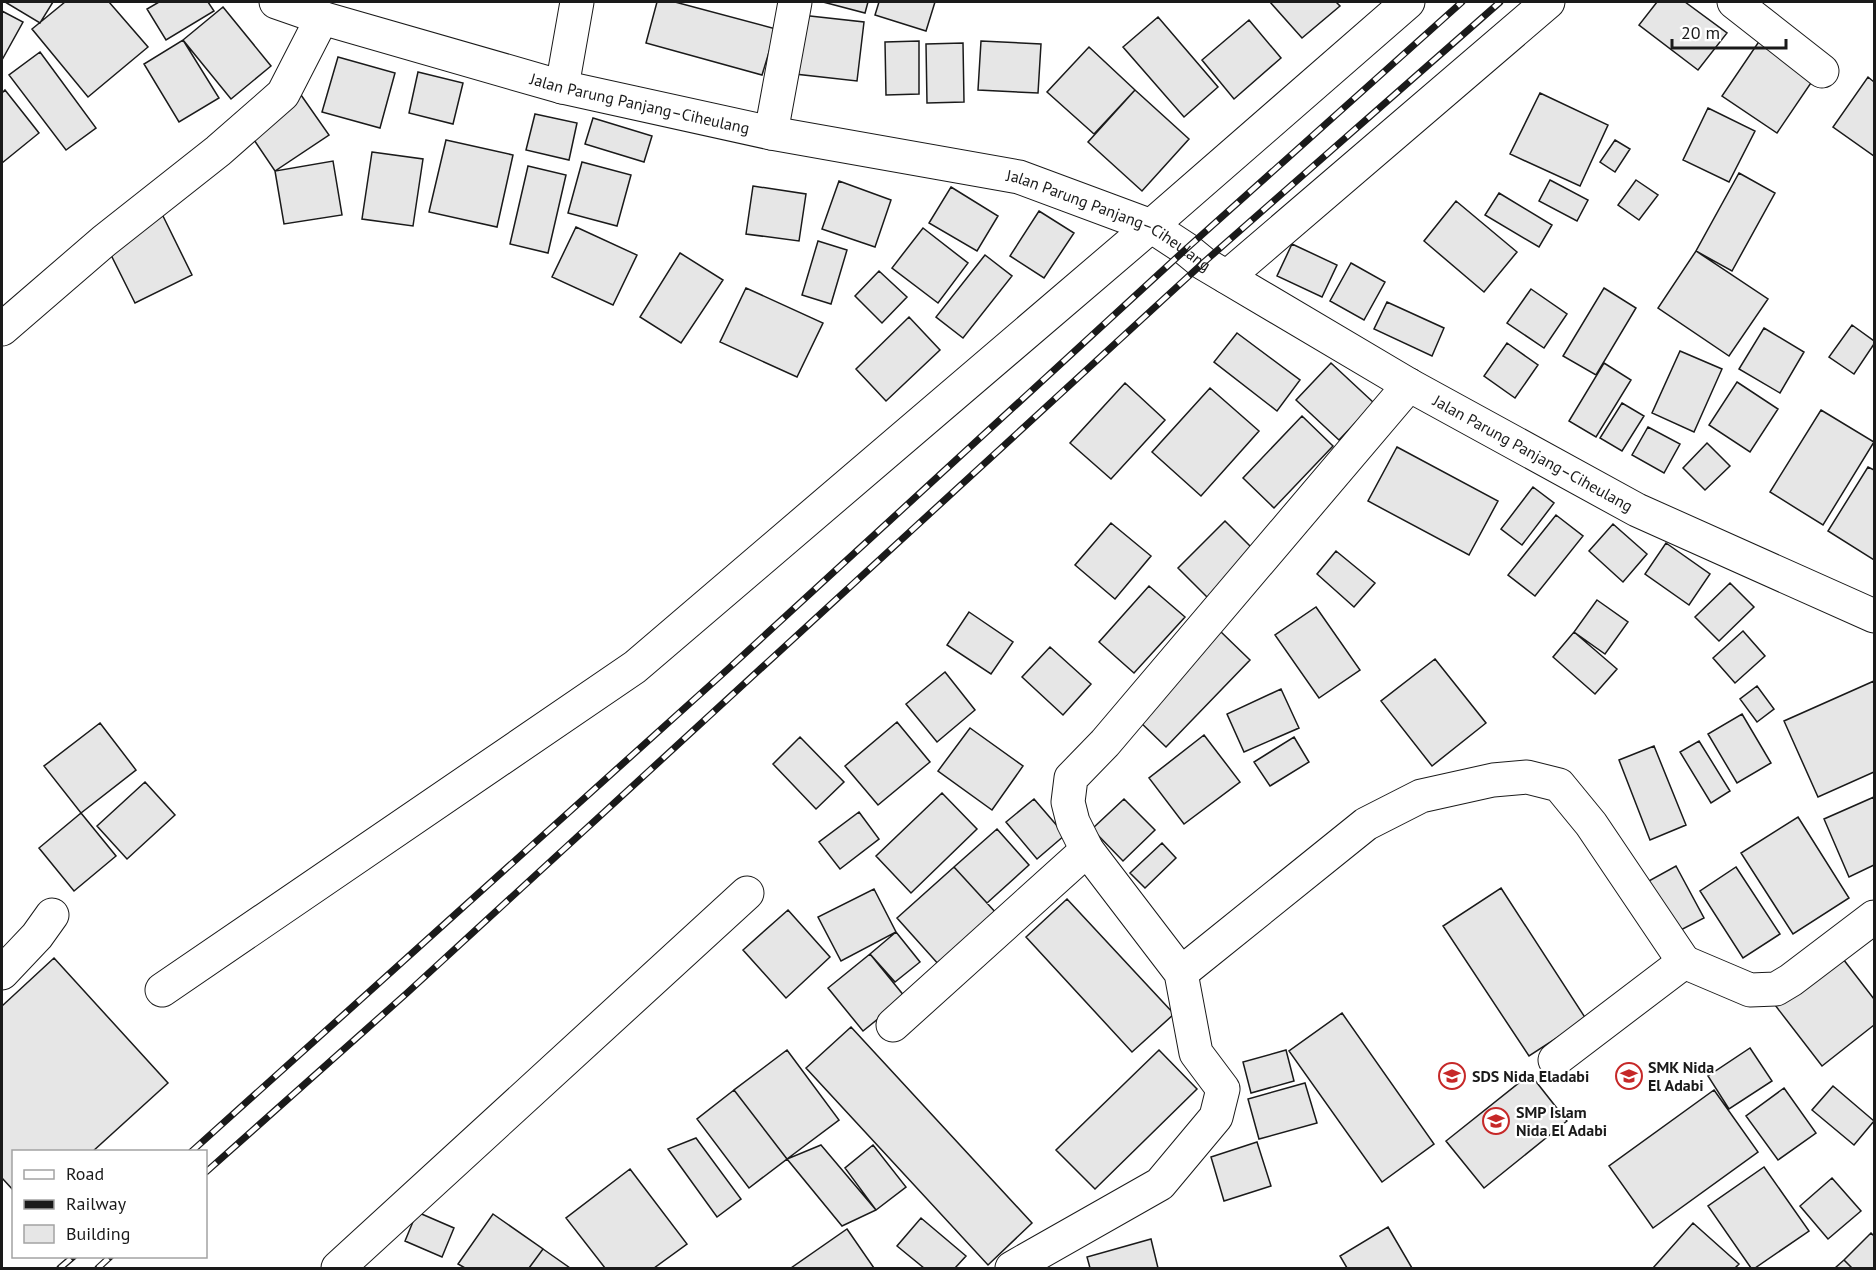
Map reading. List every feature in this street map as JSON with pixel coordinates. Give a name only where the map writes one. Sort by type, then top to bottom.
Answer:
[{"type":"street","points":[[562,87],[577,2]]},
{"type":"street","points":[[771,133],[795,2]]},
{"type":"street","points":[[162,990],[635,667],[1151,226],[1408,2]]},
{"type":"street","points":[[1227,277],[1548,2]]},
{"type":"street","points":[[1734,2],[1822,71]]},
{"type":"street","points":[[2,329],[86,256],[219,151],[283,94],[301,8]]},
{"type":"street","name":"Jalan Parung Panjang–Ciheulang","points":[[301,8],[562,87],[771,133],[1019,177],[1151,226],[1203,263],[1409,385],[1637,510],[1875,616]]},
{"type":"street","points":[[1012,1269],[1160,1184],[1216,1117],[1223,1089],[1196,1053],[1181,973],[1087,850],[1073,822],[1068,802],[1071,778],[1113,734],[1409,385]]},
{"type":"street","points":[[1181,973],[1366,824],[1421,796],[1493,780],[1527,777],[1559,785],[1591,824],[1684,962],[1750,990],[1776,989],[1875,917]]},
{"type":"street","points":[[892,1025],[1087,850]]},
{"type":"street","points":[[338,1269],[747,893]]},
{"type":"street","points":[[2,973],[37,936],[52,915]]},
{"type":"street","points":[[1555,1060],[1684,962]]},
{"type":"building","points":[[5,2],[53,2],[40,23]]},
{"type":"building","points":[[65,2],[109,2],[148,47],[88,97],[32,29]]},
{"type":"building","points":[[159,2],[208,2],[214,11],[166,40],[147,9]]},
{"type":"building","points":[[657,2],[675,2],[776,29],[762,75],[646,43]]},
{"type":"building","points":[[823,2],[868,2],[865,13]]},
{"type":"building","points":[[879,2],[935,2],[926,31],[875,15]]},
{"type":"building","points":[[1270,2],[1336,2],[1340,6],[1302,38]]},
{"type":"building","points":[[1657,2],[1685,2],[1727,33],[1698,70],[1639,25]]},
{"type":"building","points":[[223,7],[271,66],[231,99],[183,40]]},
{"type":"building","points":[[2,11],[23,22],[2,60]]},
{"type":"building","points":[[801,15],[864,22],[857,81],[795,74]]},
{"type":"building","points":[[1158,17],[1218,87],[1184,117],[1123,47]]},
{"type":"building","points":[[1249,20],[1281,58],[1234,99],[1202,60]]},
{"type":"building","points":[[183,40],[219,98],[179,122],[144,64]]},
{"type":"building","points":[[1760,40],[1815,77],[1777,133],[1722,96]]},
{"type":"building","points":[[919,41],[919,94],[886,95],[885,42]]},
{"type":"building","points":[[981,41],[1041,44],[1038,93],[978,90]]},
{"type":"building","points":[[963,43],[964,102],[927,103],[926,44]]},
{"type":"building","points":[[1089,47],[1135,90],[1094,134],[1047,92]]},
{"type":"building","points":[[40,52],[96,128],[66,150],[9,75]]},
{"type":"building","points":[[338,57],[395,73],[380,128],[322,112]]},
{"type":"building","points":[[418,72],[463,83],[453,124],[409,113]]},
{"type":"building","points":[[1868,77],[1874,82],[1874,156],[1833,127]]},
{"type":"building","points":[[5,90],[39,133],[2,163],[2,93]]},
{"type":"building","points":[[1135,90],[1189,139],[1142,191],[1088,142]]},
{"type":"building","points":[[1540,93],[1608,125],[1580,186],[1510,154]]},
{"type":"building","points":[[301,95],[329,135],[275,171],[248,131]]},
{"type":"building","points":[[1708,108],[1755,131],[1729,182],[1683,160]]},
{"type":"building","points":[[535,114],[577,123],[569,160],[526,150]]},
{"type":"building","points":[[593,118],[652,136],[644,162],[585,144]]},
{"type":"building","points":[[446,140],[513,155],[497,227],[429,212]]},
{"type":"building","points":[[1615,140],[1630,149],[1615,172],[1600,162]]},
{"type":"building","points":[[372,152],[423,159],[413,226],[362,219]]},
{"type":"building","points":[[333,161],[342,215],[284,224],[275,171]]},
{"type":"building","points":[[582,162],[631,175],[617,226],[568,213]]},
{"type":"building","points":[[528,166],[566,175],[548,253],[510,244]]},
{"type":"building","points":[[1739,173],[1775,193],[1732,271],[1696,251]]},
{"type":"building","points":[[1550,180],[1588,200],[1577,221],[1539,201]]},
{"type":"building","points":[[1636,180],[1658,195],[1639,220],[1618,205]]},
{"type":"building","points":[[839,181],[891,200],[875,247],[822,229]]},
{"type":"building","points":[[753,186],[806,194],[799,241],[746,234]]},
{"type":"building","points":[[951,187],[998,216],[977,251],[929,223]]},
{"type":"building","points":[[1499,193],[1552,225],[1539,247],[1485,215]]},
{"type":"building","points":[[1456,201],[1517,252],[1484,292],[1424,241]]},
{"type":"building","points":[[1039,211],[1074,233],[1044,278],[1010,256]]},
{"type":"building","points":[[162,214],[192,275],[135,303],[105,243]]},
{"type":"building","points":[[576,227],[637,255],[613,305],[552,277]]},
{"type":"building","points":[[923,228],[968,263],[938,303],[892,268]]},
{"type":"building","points":[[818,241],[847,250],[831,304],[802,295]]},
{"type":"building","points":[[1292,244],[1337,265],[1322,297],[1277,276]]},
{"type":"building","points":[[1696,251],[1768,299],[1729,356],[1658,308]]},
{"type":"building","points":[[680,253],[723,280],[681,343],[640,317]]},
{"type":"building","points":[[985,255],[1012,276],[963,338],[936,317]]},
{"type":"building","points":[[1351,263],[1385,282],[1364,320],[1330,301]]},
{"type":"building","points":[[879,271],[907,297],[882,323],[855,296]]},
{"type":"building","points":[[746,288],[823,323],[797,377],[720,342]]},
{"type":"building","points":[[1604,288],[1636,308],[1596,375],[1563,356]]},
{"type":"building","points":[[1531,289],[1567,314],[1544,348],[1507,323]]},
{"type":"building","points":[[1387,302],[1444,328],[1432,356],[1374,329]]},
{"type":"building","points":[[909,317],[940,350],[886,401],[856,369]]},
{"type":"building","points":[[1852,325],[1874,341],[1854,374],[1829,357]]},
{"type":"building","points":[[1764,328],[1804,352],[1780,393],[1739,369]]},
{"type":"building","points":[[1237,333],[1300,380],[1277,411],[1214,362]]},
{"type":"building","points":[[1507,343],[1538,365],[1515,398],[1484,376]]},
{"type":"building","points":[[1680,351],[1722,369],[1694,432],[1652,413]]},
{"type":"building","points":[[1331,363],[1374,403],[1339,440],[1296,400]]},
{"type":"building","points":[[1604,363],[1631,380],[1596,437],[1569,421]]},
{"type":"building","points":[[1737,382],[1778,409],[1750,452],[1709,425]]},
{"type":"building","points":[[1125,383],[1165,420],[1111,479],[1070,443]]},
{"type":"building","points":[[1210,388],[1259,431],[1201,496],[1152,452]]},
{"type":"building","points":[[1622,403],[1644,416],[1622,451],[1600,438]]},
{"type":"building","points":[[1821,410],[1874,442],[1823,525],[1770,492]]},
{"type":"building","points":[[1302,416],[1333,446],[1274,508],[1243,478]]},
{"type":"building","points":[[1648,427],[1680,444],[1664,473],[1632,455]]},
{"type":"building","points":[[1707,443],[1730,466],[1705,490],[1683,468]]},
{"type":"building","points":[[1397,447],[1498,501],[1469,555],[1368,501]]},
{"type":"building","points":[[1868,467],[1874,470],[1874,560],[1828,531]]},
{"type":"building","points":[[1533,487],[1554,503],[1522,545],[1501,529]]},
{"type":"building","points":[[1556,515],[1583,536],[1535,596],[1508,575]]},
{"type":"building","points":[[1225,521],[1255,551],[1208,598],[1178,568]]},
{"type":"building","points":[[1111,523],[1151,556],[1115,599],[1075,565]]},
{"type":"building","points":[[1613,524],[1647,554],[1623,582],[1589,551]]},
{"type":"building","points":[[1666,543],[1710,574],[1689,605],[1645,574]]},
{"type":"building","points":[[1336,551],[1375,583],[1354,607],[1317,574]]},
{"type":"building","points":[[1730,583],[1754,607],[1719,641],[1695,617]]},
{"type":"building","points":[[1149,586],[1185,617],[1134,673],[1099,642]]},
{"type":"building","points":[[1597,600],[1628,622],[1605,654],[1574,632]]},
{"type":"building","points":[[1316,607],[1360,670],[1319,698],[1275,635]]},
{"type":"building","points":[[969,612],[1013,642],[991,674],[947,645]]},
{"type":"building","points":[[1220,631],[1250,660],[1166,747],[1136,718]]},
{"type":"building","points":[[1743,631],[1765,656],[1735,683],[1713,658]]},
{"type":"building","points":[[1574,632],[1617,669],[1595,694],[1553,657]]},
{"type":"building","points":[[1050,647],[1091,684],[1063,715],[1022,677]]},
{"type":"building","points":[[1435,659],[1486,723],[1432,766],[1381,701]]},
{"type":"building","points":[[945,672],[975,710],[937,742],[906,704]]},
{"type":"building","points":[[1874,681],[1874,772],[1818,797],[1784,721]]},
{"type":"building","points":[[1757,686],[1774,709],[1757,722],[1740,699]]},
{"type":"building","points":[[1281,689],[1299,728],[1244,752],[1227,714]]},
{"type":"building","points":[[1742,714],[1771,763],[1737,783],[1708,734]]},
{"type":"building","points":[[897,722],[930,762],[878,805],[845,766]]},
{"type":"building","points":[[100,723],[136,770],[81,813],[44,766]]},
{"type":"building","points":[[970,728],[1023,766],[992,810],[938,771]]},
{"type":"building","points":[[1204,735],[1240,782],[1184,824],[1149,778]]},
{"type":"building","points":[[800,737],[844,782],[816,809],[773,764]]},
{"type":"building","points":[[1294,737],[1309,762],[1270,786],[1254,762]]},
{"type":"building","points":[[1699,741],[1730,791],[1711,803],[1680,752]]},
{"type":"building","points":[[1654,746],[1686,825],[1650,840],[1619,760]]},
{"type":"building","points":[[145,782],[175,815],[127,859],[97,826]]},
{"type":"building","points":[[942,793],[977,829],[911,893],[876,856]]},
{"type":"building","points":[[1874,797],[1874,865],[1849,877],[1824,819]]},
{"type":"building","points":[[1034,799],[1065,835],[1037,859],[1006,822]]},
{"type":"building","points":[[1124,799],[1155,830],[1123,861],[1092,829]]},
{"type":"building","points":[[859,812],[879,839],[840,869],[819,842]]},
{"type":"building","points":[[81,813],[116,856],[74,891],[39,848]]},
{"type":"building","points":[[1798,817],[1849,898],[1793,934],[1741,853]]},
{"type":"building","points":[[997,829],[1029,865],[987,903],[954,867]]},
{"type":"building","points":[[1162,843],[1176,858],[1145,888],[1130,873]]},
{"type":"building","points":[[1676,866],[1704,918],[1675,933],[1647,882]]},
{"type":"building","points":[[954,867],[997,914],[940,966],[897,918]]},
{"type":"building","points":[[1736,867],[1780,934],[1743,958],[1700,891]]},
{"type":"building","points":[[1501,888],[1586,1019],[1529,1056],[1443,926]]},
{"type":"building","points":[[874,889],[896,932],[841,961],[818,917]]},
{"type":"building","points":[[1067,899],[1174,1014],[1132,1052],[1026,937]]},
{"type":"building","points":[[788,910],[830,957],[786,998],[743,950]]},
{"type":"building","points":[[896,932],[920,962],[895,982],[870,954]]},
{"type":"building","points":[[870,954],[905,997],[863,1031],[828,988]]},
{"type":"building","points":[[1840,955],[1874,999],[1874,1025],[1822,1066],[1775,1005]]},
{"type":"building","points":[[54,958],[168,1083],[94,1150],[12,1150],[12,1189],[2,1178],[2,1006]]},
{"type":"building","points":[[1342,1013],[1434,1144],[1382,1182],[1289,1051]]},
{"type":"building","points":[[851,1027],[1032,1223],[988,1265],[806,1068]]},
{"type":"building","points":[[1750,1048],[1772,1081],[1729,1109],[1708,1076]]},
{"type":"building","points":[[787,1050],[839,1120],[787,1159],[734,1090]]},
{"type":"building","points":[[1159,1050],[1197,1089],[1095,1189],[1056,1150]]},
{"type":"building","points":[[1286,1050],[1294,1081],[1251,1093],[1243,1062]]},
{"type":"building","points":[[1530,1074],[1567,1121],[1484,1188],[1446,1141]]},
{"type":"building","points":[[1305,1083],[1317,1123],[1259,1139],[1248,1099]]},
{"type":"building","points":[[1833,1086],[1874,1121],[1854,1145],[1812,1110]]},
{"type":"building","points":[[1784,1088],[1816,1133],[1778,1160],[1746,1116]]},
{"type":"building","points":[[734,1090],[787,1159],[749,1188],[697,1119]]},
{"type":"building","points":[[1714,1090],[1758,1152],[1653,1228],[1609,1166]]},
{"type":"building","points":[[696,1138],[741,1199],[717,1217],[668,1149]]},
{"type":"building","points":[[1257,1142],[1271,1186],[1224,1201],[1211,1157]]},
{"type":"building","points":[[821,1145],[876,1210],[842,1226],[787,1159]]},
{"type":"building","points":[[873,1145],[906,1187],[876,1210],[845,1168]]},
{"type":"building","points":[[1764,1167],[1809,1231],[1755,1268],[1751,1268],[1708,1206]]},
{"type":"building","points":[[630,1169],[687,1244],[654,1268],[605,1268],[566,1218]]},
{"type":"building","points":[[1832,1178],[1861,1211],[1828,1239],[1800,1206]]},
{"type":"building","points":[[417,1212],[454,1228],[442,1257],[405,1241]]},
{"type":"building","points":[[493,1214],[543,1249],[529,1268],[465,1268],[458,1264]]},
{"type":"building","points":[[921,1218],[966,1256],[955,1268],[924,1268],[897,1246]]},
{"type":"building","points":[[1693,1223],[1739,1264],[1735,1268],[1653,1268]]},
{"type":"building","points":[[1388,1227],[1412,1268],[1347,1268],[1340,1256]]},
{"type":"building","points":[[847,1229],[874,1268],[791,1268]]},
{"type":"building","points":[[1871,1233],[1874,1236],[1874,1268],[1852,1268],[1844,1260]]},
{"type":"building","points":[[1151,1239],[1158,1268],[1090,1268],[1087,1257]]},
{"type":"building","points":[[543,1249],[570,1268],[529,1268]]},
{"type":"building","points":[[1844,1260],[1852,1268],[1835,1268]]},
{"type":"railway","points":[[193,1150],[728,669],[1186,249],[1462,2]]},
{"type":"railway","points":[[207,1171],[407,993],[1203,263],[1500,2]]},
{"type":"railway","points":[[60,1268],[72,1258]]},
{"type":"railway","points":[[98,1268],[109,1258]]},
{"type":"place","name":"SDS Nida Eladabi","points":[[1452,1076]]},
{"type":"place","name":"SMK Nida El Adabi","points":[[1629,1076]]},
{"type":"place","name":"SMP Islam Nida El Adabi","points":[[1496,1121]]}]
